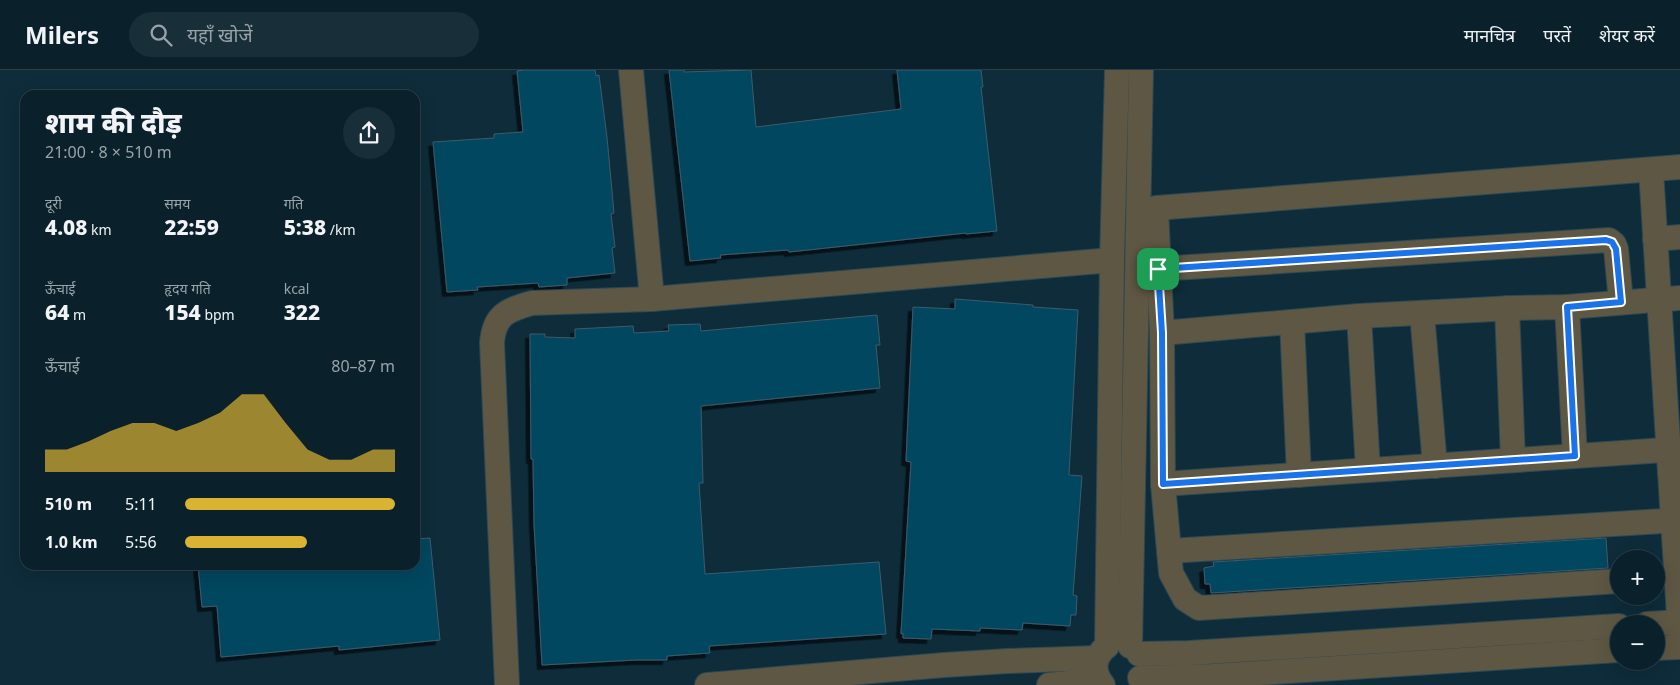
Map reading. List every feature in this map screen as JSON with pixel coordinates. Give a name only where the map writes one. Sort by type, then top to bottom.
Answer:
[{"type":"street","points":[[631,70],[652,298]]},
{"type":"street","points":[[1102,667],[1118,70]]},
{"type":"street","points":[[1141,70],[1135,650],[1143,666],[1137,683],[1212,676],[1610,651]]},
{"type":"street","points":[[1610,582],[1199,608],[1185,599],[1171,573],[1163,484],[1162,333],[1156,208],[1680,167]]},
{"type":"street","points":[[1651,170],[1655,239],[1669,299],[1676,520],[1671,578],[1680,622],[1680,632]]},
{"type":"street","points":[[1655,239],[1680,237]]},
{"type":"street","points":[[1158,269],[1606,240],[1612,242],[1616,249],[1621,302]]},
{"type":"street","points":[[506,685],[492,361],[493,329],[498,320],[505,314],[532,303],[652,298],[1112,260]]},
{"type":"street","points":[[1162,333],[1359,316],[1507,308],[1567,307],[1669,299]]},
{"type":"street","points":[[1567,307],[1575,456]]},
{"type":"street","points":[[1507,308],[1513,460]]},
{"type":"street","points":[[1422,313],[1435,466]]},
{"type":"street","points":[[1359,316],[1368,470]]},
{"type":"street","points":[[1292,322],[1299,475]]},
{"type":"street","points":[[1163,484],[1674,449]]},
{"type":"street","points":[[1169,551],[1676,520]]},
{"type":"street","points":[[1665,623],[1680,622]]},
{"type":"street","points":[[1049,685],[1102,667],[1114,643],[1123,643],[1135,650],[1189,653],[1610,627]]},
{"type":"street","points":[[1665,648],[1680,647]]},
{"type":"street","points":[[707,685],[944,665],[1102,667]]},
{"type":"building","points":[[595,70],[596,76],[599,75],[614,213],[611,214],[615,247],[612,248],[615,273],[567,278],[567,285],[539,287],[538,283],[477,287],[478,290],[447,292],[433,142],[494,138],[494,134],[523,132],[517,71]]},
{"type":"building","points":[[669,70],[684,70],[684,72],[751,70],[756,127],[901,109],[897,70],[981,70],[983,87],[981,87],[997,231],[789,252],[788,250],[720,255],[721,258],[690,261]]},
{"type":"building","points":[[955,299],[1078,310],[1069,475],[1082,476],[1073,595],[1077,596],[1076,615],[1071,615],[1070,626],[1023,623],[1022,630],[980,628],[980,631],[932,629],[931,639],[903,638],[903,633],[901,634],[911,462],[906,461],[913,307],[955,309]]},
{"type":"building","points":[[877,315],[880,345],[876,345],[880,388],[701,406],[703,483],[699,483],[705,574],[879,562],[886,634],[709,646],[710,653],[667,656],[667,660],[542,665],[534,524],[533,459],[531,459],[530,334],[545,334],[545,337],[575,338],[575,329],[633,326],[634,333],[669,331],[668,325],[700,324],[701,331]]},
{"type":"building","points":[[430,538],[440,640],[339,650],[339,646],[221,657],[217,606],[202,607],[198,570],[420,570],[420,539]]},
{"type":"building","points":[[1606,538],[1608,568],[1211,593],[1210,584],[1205,584],[1204,568],[1214,566],[1213,562]]},
{"type":"route","points":[[1609,240],[1616,249],[1621,302],[1567,307],[1575,456],[1163,484],[1162,333],[1158,269],[1609,240]]}]
